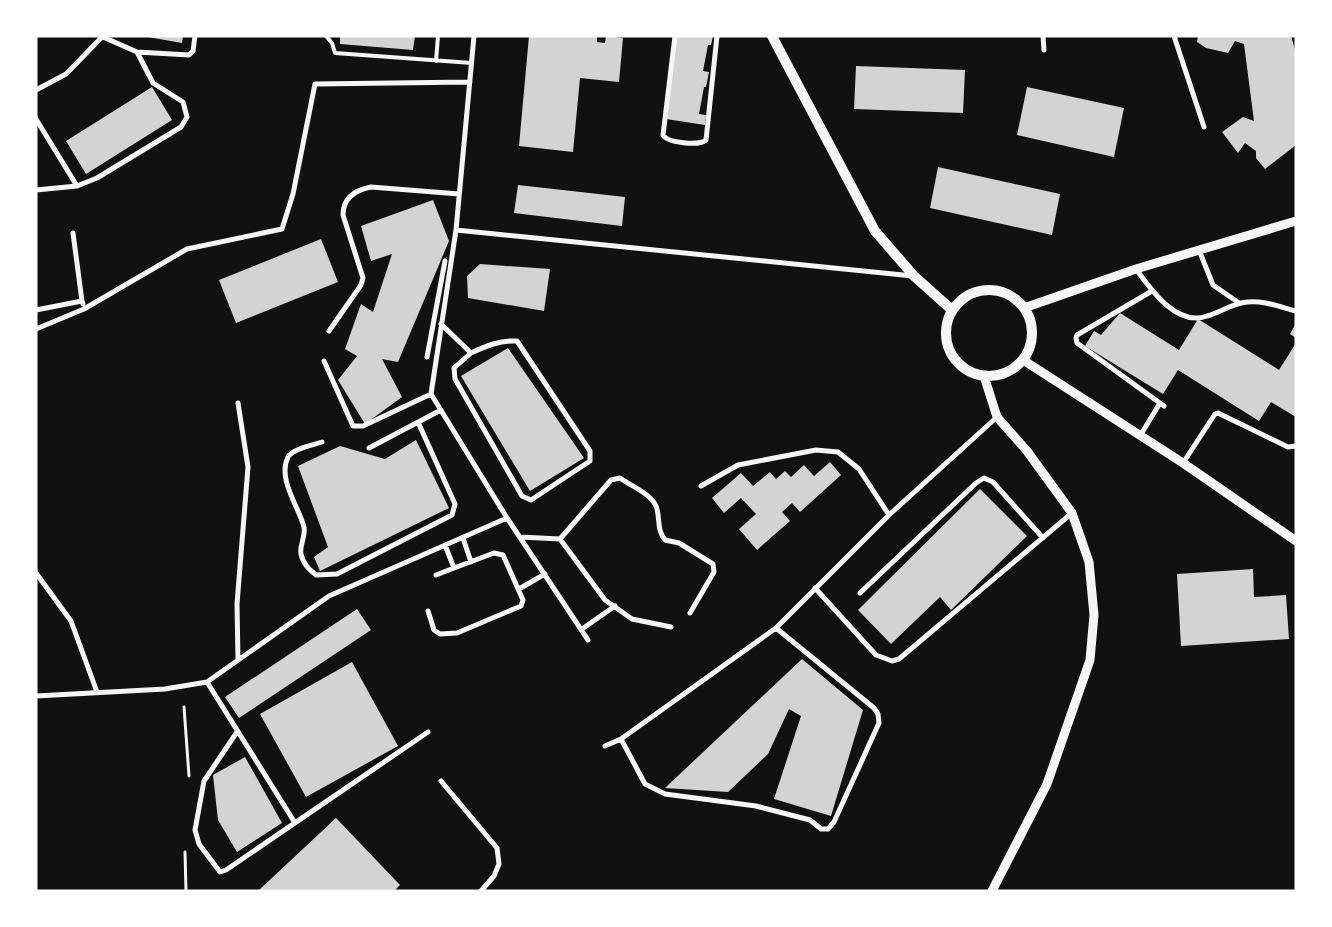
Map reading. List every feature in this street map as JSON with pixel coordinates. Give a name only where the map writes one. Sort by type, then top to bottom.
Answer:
[{"type":"main road","points":[[772,36],[875,231],[914,276],[952,310]]},
{"type":"main road","points":[[988,290],[1002,292],[1014,298],[1024,308],[1030,321],[1032,334],[1029,348],[1022,360],[1012,370],[998,375],[984,376],[970,372],[958,364],[950,352],[946,331],[952,310],[962,299],[974,292],[988,290]]},
{"type":"street","points":[[36,90],[66,74],[103,37],[137,52],[189,55],[193,51],[195,36]]},
{"type":"street","points":[[427,357],[435,312],[456,230],[474,36]]},
{"type":"street","points":[[675,36],[663,135],[670,140],[700,144],[706,140],[717,36]]},
{"type":"street","points":[[1043,36],[1044,50]]},
{"type":"street","points":[[1174,36],[1204,127]]},
{"type":"street","points":[[36,190],[77,186],[97,178],[181,127],[186,121],[187,116],[183,102],[153,83],[137,52]]},
{"type":"street","points":[[36,329],[84,309],[187,249],[282,229],[293,194],[315,84],[470,82]]},
{"type":"street","points":[[36,119],[77,186]]},
{"type":"street","points":[[329,331],[361,285],[363,278],[343,215],[343,205],[348,198],[358,191],[371,187],[459,194]]},
{"type":"street","points":[[1024,308],[1136,269],[1296,221]]},
{"type":"street","points":[[456,230],[914,276]]},
{"type":"street","points":[[74,233],[84,309]]},
{"type":"street","points":[[1199,250],[1213,285],[1239,303]]},
{"type":"street","points":[[444,261],[446,270],[443,313],[431,394],[507,518],[588,640]]},
{"type":"street","points":[[1136,269],[1152,290],[1182,316],[1190,319],[1206,317],[1239,303],[1259,301],[1296,311]]},
{"type":"street","points":[[1140,436],[1162,405],[1077,343],[1076,338],[1077,335],[1152,290]]},
{"type":"street","points":[[36,310],[82,301]]},
{"type":"street","points":[[435,312],[443,313]]},
{"type":"street","points":[[441,324],[471,353]]},
{"type":"street","points":[[517,341],[590,451],[590,462],[531,500],[522,496],[455,379],[454,368],[471,353],[489,345],[517,341]]},
{"type":"street","points":[[1022,360],[1183,463],[1296,542]]},
{"type":"street","points":[[324,361],[352,426],[363,426],[431,394]]},
{"type":"street","points":[[984,376],[997,418],[1027,451],[1072,513],[1089,562],[1094,615],[1090,660],[1047,784],[992,891]]},
{"type":"street","points":[[238,403],[248,467],[238,604],[238,660]]},
{"type":"street","points":[[369,448],[440,410]]},
{"type":"street","points":[[1183,463],[1215,414],[1218,413],[1288,447],[1296,446]]},
{"type":"street","points":[[605,746],[621,739],[776,628],[890,515],[997,418]]},
{"type":"street","points":[[322,442],[293,452],[288,457],[286,468],[287,482],[304,529],[300,552],[306,567],[316,575],[337,574],[452,515],[455,504],[418,422]]},
{"type":"street","points":[[701,486],[738,466],[816,450],[838,452],[859,469],[890,515]]},
{"type":"street","points":[[560,539],[611,480],[620,478],[653,501],[657,508],[660,533],[665,540],[679,542],[713,564],[714,572],[690,613]]},
{"type":"street","points":[[860,593],[976,483],[984,478],[993,482],[1043,538]]},
{"type":"street","points":[[815,588],[876,655],[892,660],[905,656],[1072,513]]},
{"type":"street","points":[[36,696],[164,689],[206,682],[329,596],[507,518]]},
{"type":"street","points":[[520,537],[560,539]]},
{"type":"street","points":[[463,538],[471,562]]},
{"type":"street","points":[[560,539],[605,600],[632,619],[671,627]]},
{"type":"street","points":[[445,545],[454,568]]},
{"type":"street","points":[[428,611],[434,630],[440,634],[457,633],[521,606],[523,600],[503,555],[494,553],[436,575]]},
{"type":"street","points":[[36,573],[71,621],[97,692]]},
{"type":"street","points":[[518,589],[545,574]]},
{"type":"street","points":[[582,629],[615,606]]},
{"type":"street","points":[[621,739],[645,784],[665,794],[756,806],[810,820],[821,829],[828,830],[834,822],[879,723],[878,714],[874,708],[776,628]]},
{"type":"street","points":[[206,682],[295,823]]},
{"type":"street","points":[[237,732],[204,780],[195,830],[199,844],[217,870],[222,872],[428,732]]},
{"type":"street","points":[[441,780],[497,848],[498,864],[494,876],[480,891]]},
{"type":"lane","points":[[326,36],[332,43],[335,53],[472,63]]},
{"type":"lane","points":[[436,61],[438,36]]},
{"type":"building","points":[[142,36],[183,36],[182,43]]},
{"type":"building","points":[[340,36],[415,36],[413,50],[340,44]]},
{"type":"building","points":[[529,36],[597,36],[597,42],[605,43],[606,36],[623,38],[619,82],[580,78],[573,152],[519,146]]},
{"type":"building","points":[[676,36],[713,36],[711,45],[708,45],[703,71],[709,72],[699,114],[706,115],[705,125],[666,119]]},
{"type":"building","points":[[1198,36],[1291,36],[1296,53],[1296,145],[1265,169],[1256,158],[1256,151],[1245,143],[1238,153],[1222,132],[1243,117],[1254,121],[1244,44],[1235,41],[1228,53],[1206,48],[1197,42]]},
{"type":"building","points":[[856,66],[965,70],[963,113],[854,109]]},
{"type":"building","points":[[152,87],[172,120],[86,174],[66,141]]},
{"type":"building","points":[[1027,87],[1124,108],[1114,157],[1017,135]]},
{"type":"building","points":[[938,167],[1060,194],[1052,235],[930,208]]},
{"type":"building","points":[[518,185],[625,197],[622,226],[514,213]]},
{"type":"building","points":[[433,200],[449,241],[398,362],[382,359],[402,397],[365,424],[338,380],[357,356],[345,349],[361,304],[373,312],[392,254],[371,261],[361,226]]},
{"type":"building","points":[[321,239],[338,282],[236,323],[219,280]]},
{"type":"building","points":[[480,264],[550,269],[544,311],[468,298],[467,276]]},
{"type":"building","points":[[1120,313],[1179,350],[1198,319],[1279,370],[1296,343],[1296,417],[1271,402],[1259,421],[1178,370],[1163,394],[1085,346],[1094,331],[1101,335]]},
{"type":"building","points":[[1296,323],[1296,338],[1290,334]]},
{"type":"building","points":[[508,348],[584,458],[530,491],[461,376]]},
{"type":"building","points":[[416,440],[449,508],[320,571],[314,557],[328,547],[298,466],[340,446],[385,459]]},
{"type":"building","points":[[830,462],[841,475],[800,512],[792,503],[782,512],[790,521],[757,550],[739,529],[756,514],[741,498],[724,513],[712,498],[741,473],[753,486],[770,472],[776,479],[785,471],[791,477],[804,465],[814,476]]},
{"type":"building","points":[[980,489],[1027,536],[951,610],[940,597],[891,644],[858,610]]},
{"type":"building","points":[[1253,569],[1254,597],[1286,595],[1289,639],[1181,646],[1177,574]]},
{"type":"building","points":[[357,609],[371,630],[239,718],[225,697]]},
{"type":"building","points":[[802,659],[863,710],[831,816],[774,799],[801,716],[789,709],[768,754],[728,792],[665,788]]},
{"type":"building","points":[[352,662],[398,746],[306,797],[260,714]]},
{"type":"building","points":[[245,757],[282,823],[237,852],[218,820],[213,775]]},
{"type":"building","points":[[336,818],[400,885],[394,891],[258,891]]}]
